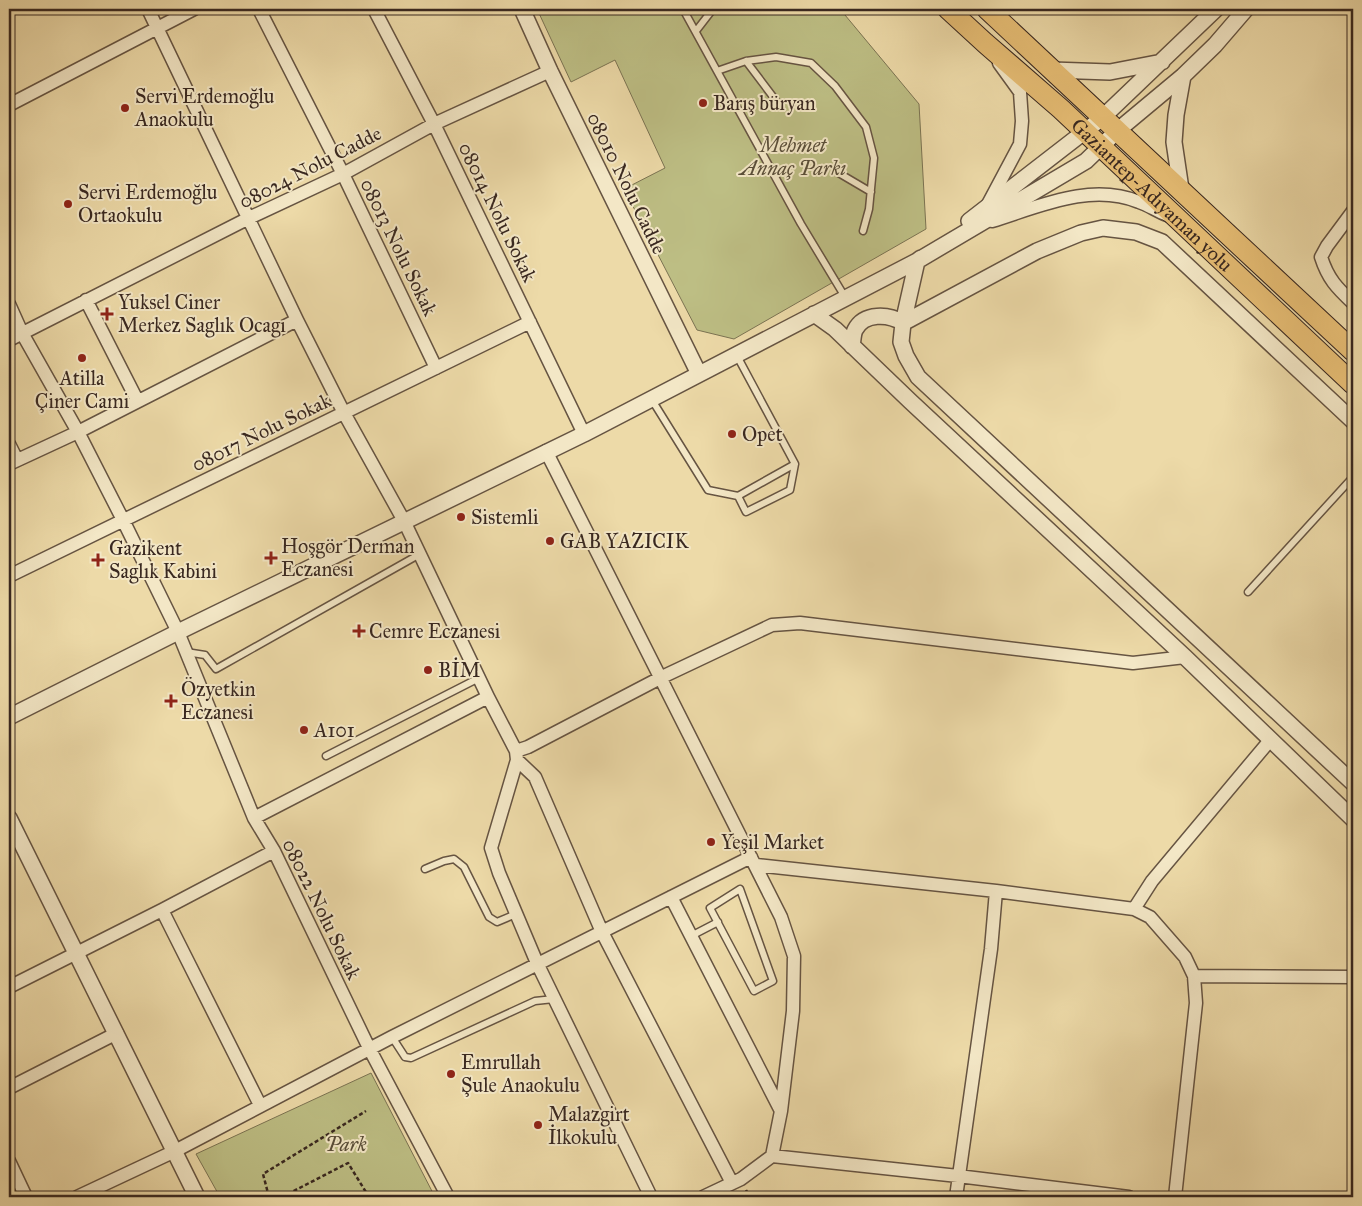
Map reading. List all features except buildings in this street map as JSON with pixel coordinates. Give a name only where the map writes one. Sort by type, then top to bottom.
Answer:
[{"type":"highway","name":"Gaziantep-Adıyaman yolu","points":[[948,9],[984,43],[1061,109],[1353,384]]},
{"type":"highway","name":"Gaziantep-Adıyaman yolu","points":[[987,9],[1353,351]]},
{"type":"street","points":[[148,9],[250,218],[297,320],[344,413],[404,521],[517,756],[535,777],[602,932],[732,1183]]},
{"type":"street","points":[[9,105],[194,9]]},
{"type":"street","name":"08013 Nolu Sokak","points":[[259,9],[343,174],[436,368]]},
{"type":"street","name":"08014 Nolu Sokak","points":[[374,9],[434,124],[584,434]]},
{"type":"street","name":"08010 Nolu Cadde","points":[[522,9],[550,71],[699,374]]},
{"type":"street","points":[[1216,9],[1102,118],[917,262],[903,323],[901,342],[906,356],[918,377],[1353,783]]},
{"type":"street","points":[[9,717],[178,632],[584,434],[917,262],[1086,161],[1117,131],[1183,76],[1246,9]]},
{"type":"street","points":[[984,43],[1020,92],[1022,121],[1020,144],[984,209]]},
{"type":"street","points":[[1052,70],[1110,72],[1162,62]]},
{"type":"street","name":"08024 Nolu Cadde","points":[[9,340],[250,218],[343,174],[434,124],[550,71]]},
{"type":"street","points":[[1181,189],[1174,142],[1176,115],[1183,76]]},
{"type":"street","points":[[977,226],[1051,202],[1080,196],[1106,195],[1137,201],[1181,222]]},
{"type":"street","points":[[1353,212],[1327,246],[1321,258],[1326,273],[1334,285],[1353,303]]},
{"type":"street","points":[[903,323],[1037,251],[1081,233],[1103,228],[1136,232],[1162,242],[1353,422]]},
{"type":"street","points":[[86,300],[137,400]]},
{"type":"street","name":"08022 Nolu Sokak","points":[[9,304],[22,333],[78,432],[123,520],[178,632],[254,818],[274,851],[369,1048],[448,1197]]},
{"type":"street","points":[[814,314],[835,329],[1185,657],[1353,819]]},
{"type":"street","points":[[852,346],[855,330],[861,322],[873,317],[888,316],[896,318],[903,323]]},
{"type":"street","points":[[9,444],[13,462],[78,432],[137,400],[297,320]]},
{"type":"street","name":"08017 Nolu Sokak","points":[[9,576],[530,322]]},
{"type":"street","points":[[546,451],[782,917],[794,956],[793,1011],[781,1111],[772,1156],[741,1179],[703,1197]]},
{"type":"street","points":[[652,1197],[537,963],[491,848],[517,756],[528,748],[662,677],[772,625],[800,623],[1133,663],[1185,657]]},
{"type":"street","points":[[254,818],[488,697]]},
{"type":"street","points":[[1134,908],[1152,881],[1271,739]]},
{"type":"street","points":[[9,818],[197,1197]]},
{"type":"street","points":[[9,986],[162,910],[274,851]]},
{"type":"street","points":[[77,1197],[175,1151],[392,1036],[537,963],[671,897],[753,861],[1134,908],[1150,917],[1185,957],[1194,976],[1196,1003],[1175,1197]]},
{"type":"street","points":[[956,1197],[991,949],[996,891]]},
{"type":"street","points":[[671,897],[781,1111]]},
{"type":"street","points":[[162,910],[260,1105]]},
{"type":"street","points":[[1194,976],[1353,977]]},
{"type":"street","points":[[9,1088],[117,1034]]},
{"type":"street","points":[[772,1156],[1129,1197]]},
{"type":"street","points":[[9,1161],[26,1197]]},
{"type":"lane","points":[[683,9],[801,224],[846,298]]},
{"type":"lane","points":[[696,32],[713,9]]},
{"type":"lane","points":[[717,71],[746,61],[776,57],[811,63],[835,86],[866,127],[874,158],[869,209],[863,231]]},
{"type":"lane","points":[[746,61],[780,106]]},
{"type":"lane","points":[[837,172],[871,192]]},
{"type":"lane","points":[[736,354],[795,464],[790,490],[746,512],[738,496]]},
{"type":"lane","points":[[651,399],[708,490],[738,496],[795,464]]},
{"type":"lane","points":[[1248,592],[1353,477]]},
{"type":"lane","points":[[186,652],[205,655],[216,669],[420,554]]},
{"type":"lane","points":[[326,756],[479,678]]},
{"type":"lane","points":[[425,868],[444,860],[454,860],[464,867],[489,917],[498,922],[516,914]]},
{"type":"lane","points":[[740,889],[772,981],[754,991],[718,922],[710,908],[740,889]]},
{"type":"lane","points":[[691,936],[718,922]]},
{"type":"lane","points":[[392,1036],[405,1057],[412,1058],[535,1001],[554,999]]},
{"type":"path","points":[[268,1197],[263,1174],[366,1111]]},
{"type":"path","points":[[282,1197],[348,1162],[368,1197]]},
{"type":"green space","name":"Mehmet Annaç Parkı","points":[[537,9],[840,9],[919,104],[926,229],[734,339],[697,330],[624,189],[665,168],[615,60],[571,82]]},
{"type":"green space","name":"Park","points":[[371,1073],[435,1197],[220,1197],[196,1154]]},
{"type":"place","name":"Barış büryan","points":[[703,103]]},
{"type":"place","name":"Servi Erdemoğlu Anaokulu","points":[[125,108]]},
{"type":"place","name":"Servi Erdemoğlu Ortaokulu","points":[[68,204]]},
{"type":"place","name":"Yuksel Ciner Merkez Saglık Ocagı","points":[[107,314]]},
{"type":"place","name":"Atilla Çiner Cami","points":[[82,358]]},
{"type":"place","name":"Opet","points":[[732,434]]},
{"type":"place","name":"Sistemli","points":[[461,517]]},
{"type":"place","name":"GAB YAZICIK","points":[[550,541]]},
{"type":"place","name":"Hoşgör Derman Eczanesi","points":[[271,558]]},
{"type":"place","name":"Gazikent Saglık Kabini","points":[[98,560]]},
{"type":"place","name":"Cemre Eczanesi","points":[[359,631]]},
{"type":"place","name":"BİM","points":[[428,670]]},
{"type":"place","name":"Özyetkin Eczanesi","points":[[171,701]]},
{"type":"place","name":"A101","points":[[304,730]]},
{"type":"place","name":"Yeşil Market","points":[[711,842]]},
{"type":"place","name":"Emrullah Şule Anaokulu","points":[[451,1074]]},
{"type":"place","name":"Malazgirt İlkokulu","points":[[538,1125]]}]
